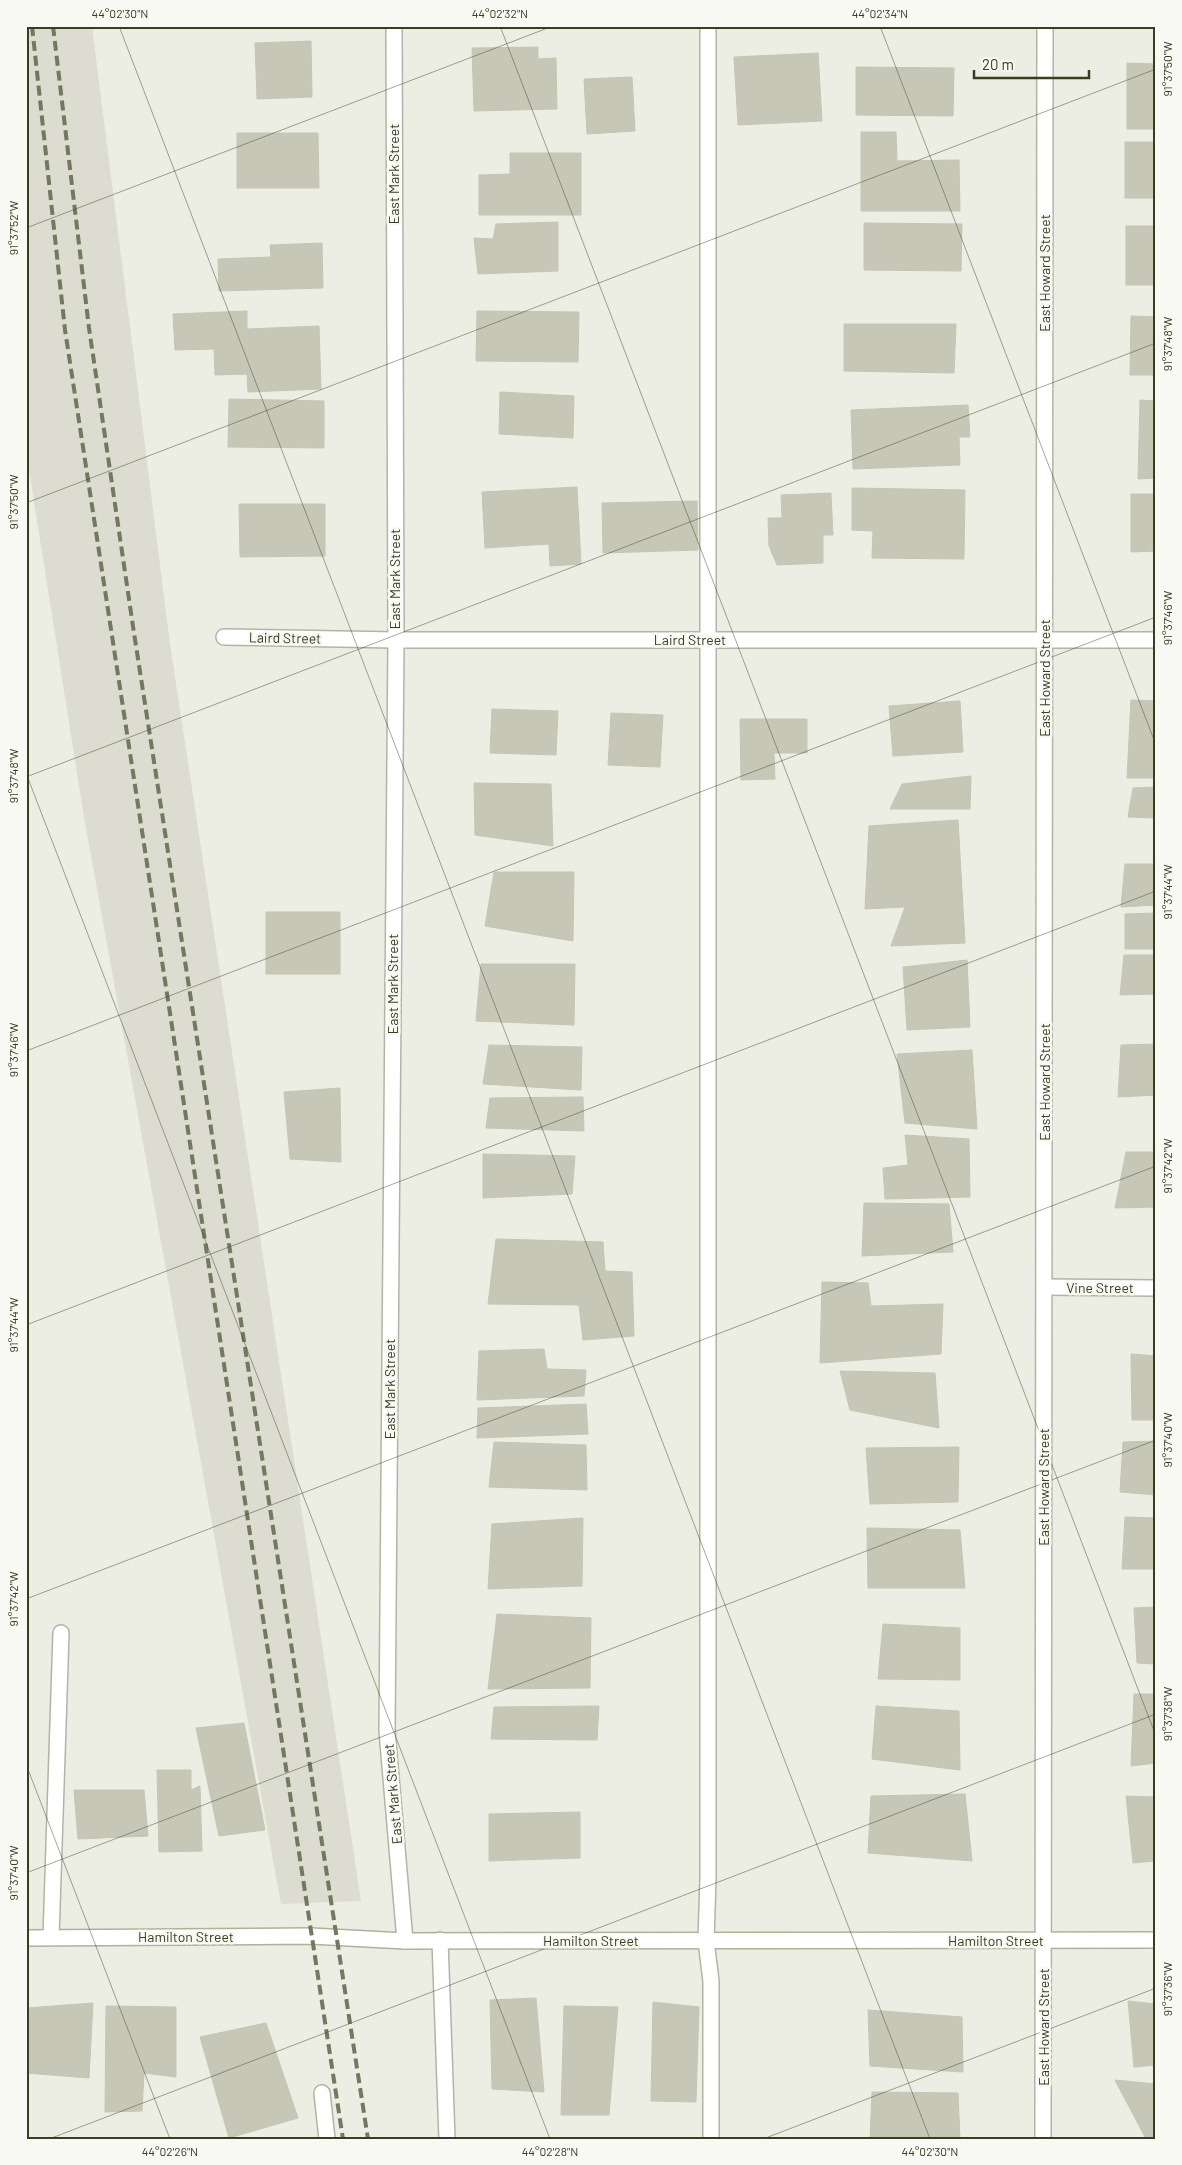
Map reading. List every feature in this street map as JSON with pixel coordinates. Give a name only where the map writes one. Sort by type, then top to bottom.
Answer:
[{"type":"street","name":"East Mark Street","points":[[394,26],[396,640],[388,1731],[405,1940]]},
{"type":"street","points":[[708,26],[708,1878],[706,1941],[712,1981],[710,2139]]},
{"type":"street","name":"East Howard Street","points":[[1044,2139],[1046,26]]},
{"type":"street","name":"Laird Street","points":[[224,638],[396,640],[1156,640]]},
{"type":"street","name":"Vine Street","points":[[1044,1288],[1156,1288]]},
{"type":"street","points":[[51,1937],[61,1633]]},
{"type":"street","name":"Hamilton Street","points":[[26,1938],[311,1936],[405,1940],[1156,1940]]},
{"type":"street","points":[[440,1940],[447,2139]]},
{"type":"street","points":[[322,2093],[327,2139]]},
{"type":"shaded area","points":[[26,26],[92,26],[170,644],[361,1901],[281,1904],[84,817],[26,451]]},
{"type":"building","points":[[311,41],[312,97],[257,99],[255,43]]},
{"type":"building","points":[[538,47],[538,59],[556,58],[557,109],[474,111],[472,48]]},
{"type":"building","points":[[818,53],[822,121],[738,125],[734,57]]},
{"type":"building","points":[[1127,63],[1156,64],[1156,129],[1127,129]]},
{"type":"building","points":[[856,67],[954,68],[953,116],[856,115]]},
{"type":"building","points":[[632,77],[635,131],[587,134],[584,79]]},
{"type":"building","points":[[861,132],[896,132],[897,161],[959,160],[960,211],[861,211]]},
{"type":"building","points":[[237,133],[318,133],[319,188],[237,188]]},
{"type":"building","points":[[1125,142],[1156,142],[1156,198],[1125,198]]},
{"type":"building","points":[[510,153],[581,153],[581,215],[479,215],[479,175],[510,174]]},
{"type":"building","points":[[558,222],[558,271],[478,274],[474,238],[493,239],[496,224]]},
{"type":"building","points":[[864,223],[962,224],[961,271],[864,270]]},
{"type":"building","points":[[1126,226],[1156,226],[1156,285],[1126,285]]},
{"type":"building","points":[[322,243],[323,288],[219,291],[218,259],[271,257],[270,245]]},
{"type":"building","points":[[247,311],[247,329],[319,326],[321,389],[248,392],[247,374],[215,375],[214,349],[175,350],[173,314]]},
{"type":"building","points":[[477,311],[579,312],[578,362],[476,361]]},
{"type":"building","points":[[1131,316],[1156,317],[1156,375],[1130,375]]},
{"type":"building","points":[[844,324],[956,324],[954,373],[844,371]]},
{"type":"building","points":[[500,392],[574,396],[573,438],[499,434]]},
{"type":"building","points":[[229,399],[324,401],[324,448],[228,447]]},
{"type":"building","points":[[1140,400],[1156,401],[1156,478],[1138,479]]},
{"type":"building","points":[[968,405],[970,437],[959,437],[960,465],[853,469],[851,410]]},
{"type":"building","points":[[577,487],[581,564],[550,566],[549,544],[485,548],[482,492]]},
{"type":"building","points":[[852,488],[965,490],[964,559],[872,558],[873,531],[852,530]]},
{"type":"building","points":[[831,493],[833,535],[823,535],[823,563],[777,565],[769,546],[768,518],[782,518],[781,495]]},
{"type":"building","points":[[1131,494],[1156,494],[1156,551],[1131,552]]},
{"type":"building","points":[[697,501],[698,550],[603,553],[602,503]]},
{"type":"building","points":[[239,504],[325,504],[325,556],[240,557]]},
{"type":"building","points":[[1131,700],[1156,701],[1156,778],[1127,778]]},
{"type":"building","points":[[960,701],[963,752],[893,756],[889,706]]},
{"type":"building","points":[[492,709],[558,711],[556,755],[490,753]]},
{"type":"building","points":[[611,713],[663,715],[660,767],[608,765]]},
{"type":"building","points":[[740,719],[807,719],[807,753],[774,753],[775,779],[741,780]]},
{"type":"building","points":[[971,776],[970,809],[890,809],[902,784]]},
{"type":"building","points":[[474,783],[551,784],[553,846],[475,835]]},
{"type":"building","points":[[1156,787],[1156,818],[1128,817],[1133,788]]},
{"type":"building","points":[[958,820],[965,943],[891,946],[905,907],[865,909],[869,826]]},
{"type":"building","points":[[1125,864],[1156,864],[1156,905],[1121,907]]},
{"type":"building","points":[[494,872],[574,872],[573,941],[485,926]]},
{"type":"building","points":[[266,912],[340,912],[340,974],[266,974]]},
{"type":"building","points":[[1156,913],[1156,949],[1125,949],[1125,914]]},
{"type":"building","points":[[1124,955],[1156,955],[1156,994],[1120,995]]},
{"type":"building","points":[[967,960],[970,1027],[907,1030],[903,967]]},
{"type":"building","points":[[481,964],[575,964],[574,1025],[476,1021]]},
{"type":"building","points":[[1156,1044],[1156,1095],[1118,1097],[1121,1045]]},
{"type":"building","points":[[489,1045],[582,1047],[581,1090],[483,1084]]},
{"type":"building","points":[[972,1050],[977,1129],[905,1123],[897,1054]]},
{"type":"building","points":[[340,1088],[341,1162],[290,1159],[284,1092]]},
{"type":"building","points":[[583,1097],[584,1131],[486,1128],[490,1098]]},
{"type":"building","points":[[905,1135],[969,1139],[970,1197],[885,1199],[883,1168],[908,1165]]},
{"type":"building","points":[[1126,1152],[1156,1152],[1156,1207],[1115,1208]]},
{"type":"building","points":[[483,1154],[575,1156],[572,1194],[483,1198]]},
{"type":"building","points":[[864,1203],[949,1204],[953,1252],[862,1256]]},
{"type":"building","points":[[496,1239],[603,1242],[605,1271],[632,1272],[634,1336],[583,1340],[579,1305],[488,1304]]},
{"type":"building","points":[[822,1282],[868,1283],[871,1306],[943,1304],[941,1354],[820,1363]]},
{"type":"building","points":[[544,1349],[547,1369],[586,1370],[584,1396],[477,1400],[479,1351]]},
{"type":"building","points":[[1131,1354],[1156,1356],[1156,1420],[1132,1420]]},
{"type":"building","points":[[840,1371],[935,1373],[939,1428],[850,1410]]},
{"type":"building","points":[[586,1404],[588,1434],[477,1438],[478,1408]]},
{"type":"building","points":[[1156,1441],[1156,1495],[1120,1492],[1123,1442]]},
{"type":"building","points":[[494,1442],[586,1445],[587,1490],[489,1487]]},
{"type":"building","points":[[959,1447],[958,1502],[870,1504],[866,1448]]},
{"type":"building","points":[[1125,1517],[1156,1518],[1156,1569],[1122,1569]]},
{"type":"building","points":[[583,1518],[582,1586],[488,1589],[492,1524]]},
{"type":"building","points":[[867,1528],[960,1530],[965,1588],[868,1588]]},
{"type":"building","points":[[1156,1607],[1156,1664],[1137,1663],[1134,1608]]},
{"type":"building","points":[[497,1614],[591,1618],[590,1688],[488,1689]]},
{"type":"building","points":[[883,1624],[960,1628],[960,1680],[878,1679]]},
{"type":"building","points":[[1134,1694],[1156,1694],[1156,1763],[1131,1766]]},
{"type":"building","points":[[599,1706],[597,1740],[491,1739],[494,1707]]},
{"type":"building","points":[[876,1706],[959,1711],[960,1770],[872,1759]]},
{"type":"building","points":[[244,1723],[265,1830],[219,1836],[196,1728]]},
{"type":"building","points":[[157,1770],[191,1770],[191,1790],[200,1786],[202,1851],[159,1852]]},
{"type":"building","points":[[74,1790],[144,1790],[148,1836],[78,1839]]},
{"type":"building","points":[[965,1794],[972,1861],[868,1853],[871,1796]]},
{"type":"building","points":[[1126,1796],[1156,1797],[1156,1861],[1133,1863]]},
{"type":"building","points":[[580,1812],[580,1858],[489,1861],[489,1814]]},
{"type":"building","points":[[536,1998],[544,2092],[492,2089],[490,2000]]},
{"type":"building","points":[[1128,2001],[1156,2004],[1156,2065],[1134,2067]]},
{"type":"building","points":[[653,2002],[699,2007],[696,2102],[651,2101]]},
{"type":"building","points":[[93,2003],[89,2078],[26,2073],[27,2008]]},
{"type":"building","points":[[106,2006],[176,2007],[176,2077],[144,2073],[142,2111],[105,2112]]},
{"type":"building","points":[[564,2006],[618,2007],[609,2115],[561,2115]]},
{"type":"building","points":[[868,2010],[962,2017],[963,2072],[870,2066]]},
{"type":"building","points":[[266,2023],[298,2118],[229,2138],[200,2037]]},
{"type":"building","points":[[1115,2080],[1156,2084],[1156,2138],[1145,2137]]},
{"type":"building","points":[[872,2092],[958,2093],[960,2139],[870,2139]]},
{"type":"railway","points":[[32,26],[65,330],[343,2139]]},
{"type":"railway","points":[[53,26],[89,328],[134,633],[368,2139]]}]
